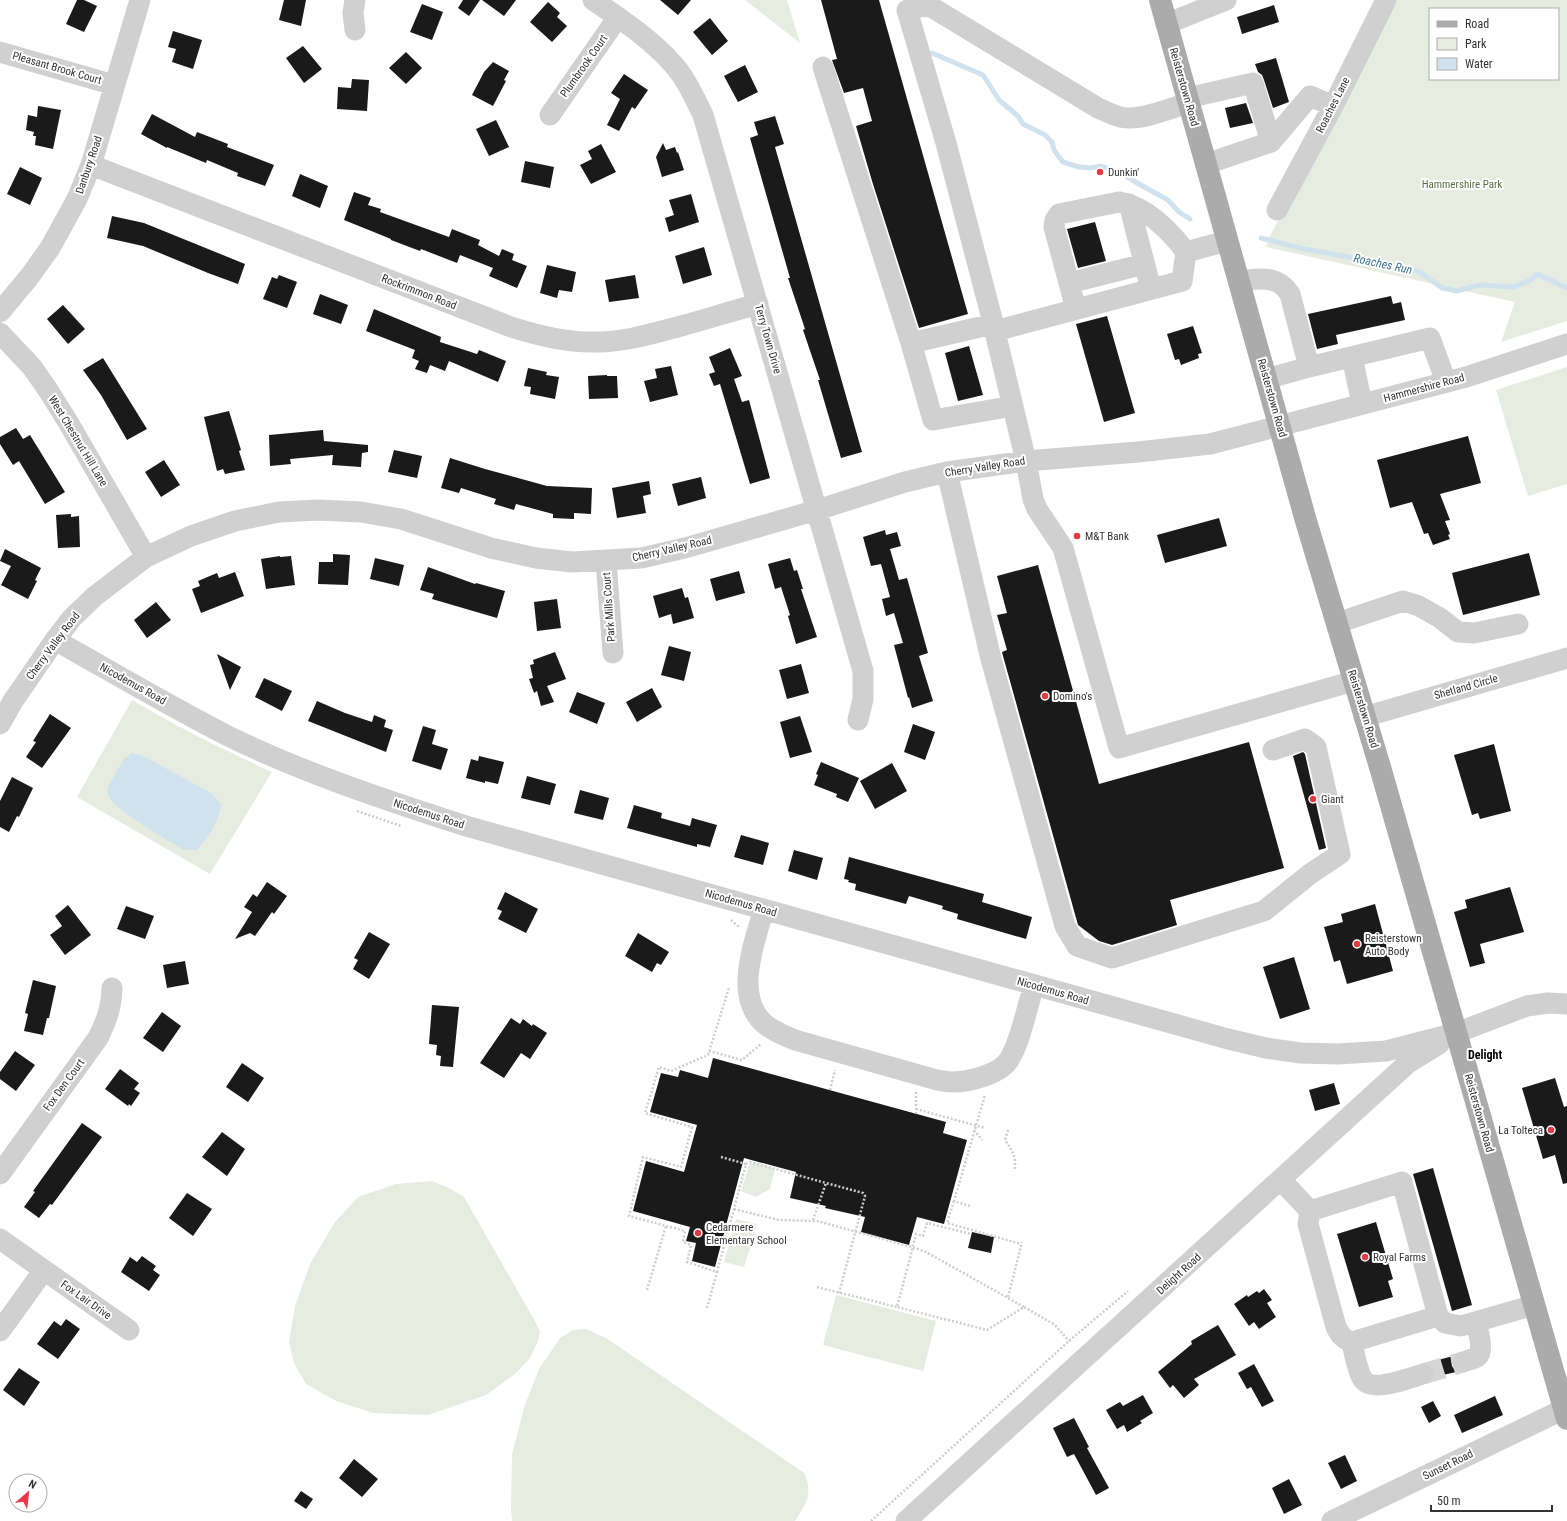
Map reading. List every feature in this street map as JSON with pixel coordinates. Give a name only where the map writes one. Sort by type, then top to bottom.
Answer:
[{"type":"main road","name":"Reisterstown Road","points":[[1160,0],[1279,426],[1566,1414]]},
{"type":"street","name":"Danbury Road","points":[[0,312],[30,276],[50,248],[74,205],[91,165],[140,0]]},
{"type":"street","points":[[355,0],[353,13],[355,30]]},
{"type":"street","name":"Terry Town Drive","points":[[593,0],[618,17],[651,43],[672,63],[689,87],[703,115],[863,671],[863,698],[858,720]]},
{"type":"street","points":[[1166,24],[1226,0]]},
{"type":"street","name":"Roaches Lane","points":[[1277,210],[1333,106],[1386,0]]},
{"type":"street","points":[[1271,142],[1253,83],[1188,100],[1142,117],[1128,118],[1115,116],[1098,108],[928,5],[907,10],[946,143],[994,327],[1026,460],[1033,499],[1037,508],[1063,548],[1119,748],[1354,681]]},
{"type":"street","name":"Plumbrook Court","points":[[550,115],[618,17]]},
{"type":"street","name":"Pleasant Brook Court","points":[[0,52],[114,85]]},
{"type":"street","points":[[823,67],[911,342],[933,420],[1013,406]]},
{"type":"street","points":[[1206,164],[1271,142],[1310,96],[1333,106]]},
{"type":"street","name":"Rockrimmon Road","points":[[91,165],[504,324],[544,337],[572,341],[598,342],[626,340],[758,304]]},
{"type":"street","points":[[911,342],[994,327],[1076,309],[1182,281],[1186,252],[1173,235],[1140,209],[1129,204],[1120,202],[1059,214],[1055,220],[1054,226],[1076,309]]},
{"type":"street","points":[[1129,204],[1151,289]]},
{"type":"street","points":[[1186,252],[1228,241]]},
{"type":"street","points":[[1069,283],[1144,264]]},
{"type":"street","points":[[1239,281],[1267,278],[1285,286],[1290,294],[1309,367]]},
{"type":"street","name":"West Chestnut Hill Lane","points":[[0,333],[32,367],[48,390],[146,557]]},
{"type":"street","points":[[1266,379],[1309,367],[1430,338],[1446,382]]},
{"type":"street","name":"Hammershire Road","points":[[1279,426],[1446,382],[1518,361],[1567,344]]},
{"type":"street","points":[[1352,357],[1362,404]]},
{"type":"street","name":"Cherry Valley Road","points":[[0,724],[6,698],[72,618],[94,596],[146,557],[191,536],[235,521],[279,512],[318,510],[361,512],[401,519],[491,548],[536,558],[572,562],[641,558],[685,548],[817,510],[905,482],[947,472],[1026,460],[1138,452],[1210,444],[1279,426]]},
{"type":"street","points":[[947,472],[991,659],[1065,926],[1077,946],[1112,958],[1264,911],[1310,874],[1340,854],[1316,747],[1305,739],[1272,750]]},
{"type":"street","name":"Park Mills Court","points":[[606,561],[613,653]]},
{"type":"street","points":[[1336,623],[1403,601],[1419,606],[1440,618],[1458,632],[1474,633],[1518,624]]},
{"type":"street","name":"Nicodemus Road","points":[[55,640],[228,736],[280,760],[374,797],[466,826],[1034,986],[1228,1039],[1266,1048],[1301,1053],[1338,1054],[1386,1051],[1456,1033]]},
{"type":"street","name":"Shetland Circle","points":[[1364,717],[1567,658]]},
{"type":"street","points":[[764,909],[750,959],[748,980],[750,1001],[757,1014],[766,1025],[780,1034],[795,1040],[937,1080],[953,1082],[971,1079],[1001,1069],[1010,1059],[1034,986]]},
{"type":"street","name":"Fox Den Court","points":[[0,1174],[98,1038],[111,1007],[112,988]]},
{"type":"street","points":[[1456,1033],[1527,1006],[1548,1003],[1567,1004]]},
{"type":"street","name":"Delight Road","points":[[906,1521],[1408,1063],[1456,1033]]},
{"type":"street","points":[[1281,1180],[1310,1211]]},
{"type":"street","points":[[1310,1211],[1402,1182],[1438,1316],[1445,1323],[1453,1326],[1461,1326],[1534,1305]]},
{"type":"street","points":[[1310,1211],[1308,1224],[1336,1327],[1340,1335],[1345,1340],[1352,1342],[1438,1316]]},
{"type":"street","name":"Fox Lair Drive","points":[[0,1239],[128,1330]]},
{"type":"street","points":[[0,1331],[44,1270]]},
{"type":"street","points":[[1463,1362],[1477,1357],[1480,1354],[1481,1348],[1476,1322]]},
{"type":"street","points":[[1352,1342],[1362,1378],[1367,1384],[1378,1386],[1423,1374]]},
{"type":"street","name":"Sunset Road","points":[[1332,1521],[1566,1414]]},
{"type":"path","points":[[350,808],[369,816],[407,828]]},
{"type":"path","points":[[728,918],[740,929]]},
{"type":"path","points":[[716,1272],[687,1262],[691,1245],[683,1242],[685,1231],[629,1216],[643,1157],[681,1167],[692,1127],[645,1113],[659,1067],[671,1071],[708,1054],[731,981]]},
{"type":"path","points":[[709,1051],[742,1060],[762,1044]]},
{"type":"path","points":[[830,1090],[836,1063]]},
{"type":"path","points":[[916,1085],[916,1114]]},
{"type":"path","points":[[985,1093],[947,1223],[1021,1243],[1008,1297]]},
{"type":"path","points":[[916,1109],[986,1128]]},
{"type":"path","points":[[974,1130],[982,1140]]},
{"type":"path","points":[[1008,1130],[1005,1140],[1013,1152],[1016,1160],[1015,1171]]},
{"type":"path","points":[[721,1157],[746,1164],[750,1162],[863,1193],[865,1196],[839,1293]]},
{"type":"path","points":[[707,1308],[746,1164]]},
{"type":"path","points":[[813,1220],[826,1183]]},
{"type":"path","points":[[954,1201],[970,1206]]},
{"type":"path","points":[[734,1209],[779,1220],[813,1220],[926,1252],[1055,1324],[1069,1341]]},
{"type":"path","points":[[897,1308],[916,1234],[923,1236],[927,1223],[971,1234]]},
{"type":"path","points":[[647,1290],[666,1226]]},
{"type":"path","points":[[817,1287],[987,1330],[1024,1307]]},
{"type":"path","points":[[871,1521],[1069,1341],[1131,1288]]},
{"type":"green space","points":[[745,0],[787,0],[800,43]]},
{"type":"green space","name":"Hammershire Park","points":[[1393,0],[1567,0],[1567,321],[1501,342],[1515,302],[1266,247],[1270,236]]},
{"type":"green space","points":[[1567,367],[1567,484],[1528,496],[1496,390]]},
{"type":"green space","points":[[132,700],[201,738],[272,772],[210,874],[77,797]]},
{"type":"green space","points":[[750,1162],[775,1169],[770,1189],[756,1197],[741,1191]]},
{"type":"green space","points":[[432,1181],[449,1188],[464,1197],[536,1323],[540,1332],[538,1341],[530,1358],[515,1374],[486,1395],[428,1415],[373,1413],[336,1401],[306,1384],[294,1363],[289,1342],[295,1306],[310,1264],[335,1222],[358,1197],[396,1184]]},
{"type":"green space","points":[[736,1219],[757,1224],[744,1267],[724,1262]]},
{"type":"green space","points":[[836,1295],[936,1321],[923,1371],[823,1345]]},
{"type":"green space","points":[[586,1329],[606,1338],[804,1473],[807,1480],[808,1493],[805,1503],[795,1521],[512,1521],[512,1454],[525,1405],[539,1369],[560,1338],[573,1330]]},
{"type":"water","points":[[132,753],[143,756],[211,793],[221,804],[216,823],[197,850],[184,850],[147,828],[115,805],[109,797],[107,788],[124,759]]},
{"type":"building","points":[[77,0],[84,0],[97,6],[84,32],[66,24]]},
{"type":"building","points":[[284,0],[306,0],[301,26],[279,20]]},
{"type":"building","points":[[463,0],[480,0],[469,16],[458,8]]},
{"type":"building","points":[[482,0],[516,0],[504,16]]},
{"type":"building","points":[[660,0],[691,0],[678,15]]},
{"type":"building","points":[[821,0],[879,0],[968,314],[919,328],[856,126],[872,121],[863,88],[844,93],[832,60],[837,59]]},
{"type":"building","points":[[548,2],[560,13],[557,17],[567,26],[552,42],[530,22]]},
{"type":"building","points":[[422,4],[443,12],[432,40],[410,32]]},
{"type":"building","points":[[1274,5],[1279,22],[1242,34],[1237,17]]},
{"type":"building","points":[[710,18],[728,41],[712,55],[693,32]]},
{"type":"building","points":[[173,31],[202,40],[193,69],[172,62],[176,49],[168,47]]},
{"type":"building","points":[[303,46],[322,69],[304,83],[286,58]]},
{"type":"building","points":[[406,52],[422,68],[406,84],[389,68]]},
{"type":"building","points":[[1276,58],[1289,102],[1273,108],[1262,75],[1258,72],[1255,64]]},
{"type":"building","points":[[493,62],[509,71],[504,80],[506,81],[493,106],[472,95],[484,72]]},
{"type":"building","points":[[745,65],[758,92],[738,102],[724,76]]},
{"type":"building","points":[[624,74],[648,90],[635,109],[632,107],[619,131],[607,125],[620,99],[611,93]]},
{"type":"building","points":[[352,79],[369,80],[367,111],[337,109],[338,87],[351,88]]},
{"type":"building","points":[[1246,103],[1253,123],[1230,128],[1225,108]]},
{"type":"building","points":[[38,106],[61,110],[53,149],[35,145],[36,136],[33,136],[34,132],[26,130],[28,115],[37,117]]},
{"type":"building","points":[[152,114],[195,137],[197,132],[228,144],[227,147],[274,165],[265,186],[237,176],[238,173],[207,160],[206,163],[167,148],[141,134]]},
{"type":"building","points":[[775,116],[784,144],[775,147],[862,452],[841,458],[818,380],[820,380],[803,330],[805,329],[788,278],[790,278],[750,138],[758,135],[754,122]]},
{"type":"building","points":[[496,120],[509,147],[489,156],[476,129]]},
{"type":"building","points":[[663,143],[666,150],[675,147],[684,170],[662,177],[656,157]]},
{"type":"building","points":[[601,144],[616,172],[591,184],[580,165],[592,159],[588,151]]},
{"type":"building","points":[[525,161],[554,167],[550,188],[521,182]]},
{"type":"building","points":[[20,167],[42,178],[30,205],[7,194]]},
{"type":"building","points":[[300,174],[328,186],[320,208],[292,196]]},
{"type":"building","points":[[354,192],[371,198],[368,205],[381,209],[380,212],[449,237],[452,229],[480,240],[478,245],[499,256],[502,249],[514,254],[512,260],[527,266],[517,288],[489,276],[493,268],[460,255],[457,263],[421,249],[420,251],[391,240],[344,220]]},
{"type":"building","points":[[691,194],[699,222],[669,232],[665,218],[674,215],[669,200]]},
{"type":"building","points":[[112,216],[144,223],[245,264],[238,284],[143,246],[107,238]]},
{"type":"building","points":[[1095,222],[1106,261],[1078,268],[1067,229]]},
{"type":"building","points":[[704,247],[712,275],[683,284],[675,256]]},
{"type":"building","points":[[547,265],[576,272],[572,292],[559,290],[557,298],[540,293]]},
{"type":"building","points":[[279,275],[297,282],[287,308],[263,299],[272,277],[277,279]]},
{"type":"building","points":[[635,275],[639,298],[609,302],[605,280]]},
{"type":"building","points":[[320,294],[348,305],[341,324],[313,314]]},
{"type":"building","points":[[1391,296],[1393,304],[1401,302],[1405,320],[1336,335],[1338,344],[1317,349],[1308,314]]},
{"type":"building","points":[[63,305],[85,329],[68,344],[47,319]]},
{"type":"building","points":[[374,309],[441,337],[440,342],[477,354],[479,350],[506,361],[498,382],[449,361],[445,371],[430,365],[427,373],[415,369],[419,361],[412,358],[415,350],[366,331]]},
{"type":"building","points":[[1107,316],[1135,413],[1104,422],[1076,324]]},
{"type":"building","points":[[1193,326],[1202,353],[1198,354],[1199,358],[1181,365],[1179,359],[1175,360],[1167,334]]},
{"type":"building","points":[[969,346],[983,395],[958,401],[945,353]]},
{"type":"building","points":[[730,348],[742,376],[734,379],[742,402],[749,400],[770,478],[750,484],[720,384],[714,386],[709,374],[715,372],[709,357]]},
{"type":"building","points":[[103,358],[147,429],[127,440],[101,395],[83,370]]},
{"type":"building","points":[[671,366],[678,395],[650,402],[644,381],[657,378],[655,369]]},
{"type":"building","points":[[528,368],[547,372],[546,375],[559,377],[555,399],[530,394],[531,387],[524,386]]},
{"type":"building","points":[[588,376],[617,376],[618,398],[589,399]]},
{"type":"building","points":[[229,411],[241,450],[239,451],[245,470],[225,474],[223,469],[217,471],[204,417]]},
{"type":"building","points":[[16,428],[23,439],[30,435],[65,492],[45,504],[19,461],[13,465],[0,444],[0,437]]},
{"type":"building","points":[[323,430],[324,441],[368,445],[368,452],[362,453],[361,467],[332,465],[333,455],[290,459],[291,464],[270,466],[269,435]]},
{"type":"building","points":[[1468,436],[1481,483],[1440,494],[1450,520],[1445,521],[1450,534],[1448,535],[1450,539],[1433,545],[1428,533],[1424,534],[1412,502],[1390,508],[1377,460]]},
{"type":"building","points":[[394,450],[422,456],[417,478],[388,472]]},
{"type":"building","points":[[450,458],[547,486],[592,488],[591,514],[574,513],[574,519],[553,518],[553,514],[516,504],[514,510],[494,504],[496,499],[461,488],[459,493],[441,488]]},
{"type":"building","points":[[164,460],[180,485],[161,497],[145,472]]},
{"type":"building","points":[[701,477],[706,498],[678,506],[672,484]]},
{"type":"building","points":[[649,481],[651,494],[643,496],[646,513],[617,518],[612,488]]},
{"type":"building","points":[[71,514],[71,517],[79,516],[80,547],[58,548],[56,515]]},
{"type":"building","points":[[1219,518],[1227,546],[1165,563],[1157,535]]},
{"type":"building","points":[[885,530],[886,535],[897,532],[901,546],[890,549],[899,580],[907,578],[928,653],[919,656],[933,701],[912,708],[894,645],[903,643],[894,613],[886,616],[882,599],[890,597],[881,564],[871,566],[863,537]]},
{"type":"building","points":[[5,549],[41,568],[35,580],[37,581],[28,599],[1,585],[11,566],[0,561]]},
{"type":"building","points":[[1529,553],[1540,595],[1463,615],[1452,573]]},
{"type":"building","points":[[333,554],[350,555],[348,585],[318,584],[319,562],[333,562]]},
{"type":"building","points":[[291,556],[295,585],[266,589],[261,559]]},
{"type":"building","points":[[375,558],[404,565],[399,586],[370,579]]},
{"type":"building","points":[[790,558],[794,571],[797,570],[803,589],[801,589],[817,637],[796,644],[788,616],[790,615],[781,587],[775,589],[768,564]]},
{"type":"building","points":[[1038,565],[1099,784],[1249,742],[1284,868],[1170,900],[1177,925],[1112,945],[1099,941],[1078,925],[1003,656],[1002,652],[1007,650],[997,615],[1007,613],[997,576]]},
{"type":"building","points":[[428,567],[475,584],[476,583],[505,591],[497,618],[432,599],[434,594],[420,590]]},
{"type":"building","points":[[739,571],[745,593],[716,601],[710,579]]},
{"type":"building","points":[[235,572],[244,596],[201,613],[192,589],[200,586],[198,581],[217,573],[219,578]]},
{"type":"building","points":[[682,588],[685,598],[688,597],[694,618],[673,624],[671,614],[659,618],[653,596]]},
{"type":"building","points":[[557,599],[561,628],[537,631],[534,602]]},
{"type":"building","points":[[156,602],[171,620],[147,638],[134,620]]},
{"type":"building","points":[[669,646],[691,652],[684,681],[661,675]]},
{"type":"building","points":[[555,652],[566,679],[547,686],[554,702],[541,706],[537,691],[534,693],[529,679],[533,678],[530,665],[534,664],[533,660]]},
{"type":"building","points":[[217,654],[241,667],[230,690]]},
{"type":"building","points":[[801,664],[809,693],[787,699],[779,670]]},
{"type":"building","points":[[264,678],[292,691],[282,711],[255,697]]},
{"type":"building","points":[[652,688],[662,707],[637,722],[626,702]]},
{"type":"building","points":[[577,692],[605,703],[597,724],[569,712]]},
{"type":"building","points":[[317,701],[345,713],[372,722],[374,715],[386,720],[384,727],[393,730],[386,752],[308,721]]},
{"type":"building","points":[[50,714],[71,728],[42,768],[26,757],[36,742],[33,741]]},
{"type":"building","points":[[800,716],[812,752],[790,758],[780,722]]},
{"type":"building","points":[[913,724],[935,732],[925,760],[904,752]]},
{"type":"building","points":[[423,726],[436,730],[432,744],[448,749],[441,770],[412,761]]},
{"type":"building","points":[[1494,744],[1511,811],[1480,819],[1478,813],[1472,815],[1454,755]]},
{"type":"building","name":"Giant","points":[[1303,752],[1305,754],[1326,848],[1319,850],[1293,756]]},
{"type":"building","points":[[479,756],[504,762],[498,784],[485,781],[485,783],[466,778],[471,759],[478,761]]},
{"type":"building","points":[[821,762],[859,778],[848,802],[836,797],[837,794],[814,785],[818,775],[816,774]]},
{"type":"building","points":[[892,763],[907,791],[875,809],[860,781]]},
{"type":"building","points":[[527,776],[556,784],[550,805],[521,798]]},
{"type":"building","points":[[12,777],[33,788],[19,817],[17,816],[9,832],[0,827],[0,801]]},
{"type":"building","points":[[580,790],[609,798],[603,820],[574,813]]},
{"type":"building","points":[[634,805],[662,813],[661,818],[690,826],[692,818],[717,825],[710,847],[697,844],[697,847],[627,828]]},
{"type":"building","points":[[741,835],[769,843],[763,865],[734,857]]},
{"type":"building","points":[[794,850],[823,858],[817,880],[788,871]]},
{"type":"building","points":[[849,857],[984,894],[982,902],[1032,917],[1026,939],[957,919],[958,914],[942,909],[943,906],[909,896],[906,904],[855,890],[856,884],[848,882],[849,880],[844,879]]},
{"type":"building","points":[[267,882],[287,896],[274,914],[272,912],[255,936],[250,933],[235,939],[252,912],[244,907],[253,894],[257,897]]},
{"type":"building","points":[[1510,887],[1524,932],[1480,944],[1485,963],[1470,967],[1454,912],[1467,908],[1465,900]]},
{"type":"building","points":[[505,892],[538,909],[526,933],[498,919],[502,911],[497,909]]},
{"type":"building","name":"Reisterstown Auto Body","points":[[1375,904],[1393,971],[1347,984],[1340,960],[1334,962],[1324,927],[1343,922],[1341,914]]},
{"type":"building","points":[[68,905],[91,935],[65,955],[50,935],[62,926],[55,916]]},
{"type":"building","points":[[126,906],[154,916],[145,939],[117,929]]},
{"type":"building","points":[[369,932],[390,944],[369,979],[353,969],[358,960],[354,958]]},
{"type":"building","points":[[638,933],[669,952],[661,965],[657,963],[652,972],[625,956]]},
{"type":"building","points":[[1294,957],[1310,1009],[1280,1019],[1263,967]]},
{"type":"building","points":[[185,961],[189,984],[167,988],[163,965]]},
{"type":"building","points":[[33,980],[56,986],[49,1018],[47,1018],[43,1035],[24,1031],[28,1014],[25,1013]]},
{"type":"building","points":[[432,1005],[459,1007],[453,1067],[440,1066],[441,1056],[436,1055],[437,1045],[429,1044]]},
{"type":"building","points":[[162,1012],[181,1026],[163,1052],[143,1038]]},
{"type":"building","points":[[511,1018],[520,1024],[523,1019],[532,1026],[533,1024],[547,1033],[530,1059],[521,1053],[504,1078],[480,1063]]},
{"type":"building","points":[[15,1051],[35,1065],[16,1091],[0,1079],[0,1072]]},
{"type":"building","points":[[713,1058],[946,1122],[943,1133],[967,1140],[944,1224],[917,1217],[909,1245],[861,1232],[865,1217],[790,1198],[796,1172],[744,1158],[715,1267],[692,1261],[696,1243],[686,1241],[690,1227],[633,1211],[646,1161],[684,1172],[697,1125],[650,1112],[661,1073],[678,1077],[680,1070],[708,1078]]},
{"type":"building","points":[[242,1063],[264,1078],[248,1102],[226,1087]]},
{"type":"building","points":[[120,1069],[139,1083],[134,1089],[140,1093],[131,1106],[129,1104],[128,1106],[105,1089]]},
{"type":"building","name":"La Tolteca","points":[[1555,1078],[1564,1107],[1567,1106],[1567,1183],[1563,1184],[1555,1155],[1543,1159],[1522,1088]]},
{"type":"building","points":[[1334,1083],[1340,1104],[1315,1111],[1309,1090]]},
{"type":"building","points":[[82,1123],[102,1137],[52,1205],[50,1204],[39,1218],[24,1207],[35,1192],[33,1191]]},
{"type":"building","points":[[222,1132],[245,1149],[227,1176],[202,1157]]},
{"type":"building","name":"Royal Farms","points":[[1433,1168],[1472,1305],[1452,1311],[1413,1174]]},
{"type":"building","points":[[187,1193],[212,1209],[193,1236],[169,1218]]},
{"type":"building","name":"Royal Farms","points":[[1376,1222],[1393,1279],[1388,1281],[1393,1297],[1359,1307],[1337,1234]]},
{"type":"building","points":[[972,1232],[994,1237],[991,1253],[968,1248]]},
{"type":"building","points":[[142,1256],[156,1266],[153,1270],[160,1275],[149,1291],[121,1272],[130,1257],[137,1262]]},
{"type":"building","points":[[1264,1289],[1272,1300],[1267,1303],[1276,1317],[1259,1329],[1254,1322],[1249,1326],[1234,1304],[1247,1295],[1248,1297],[1257,1291],[1259,1293]]},
{"type":"building","points":[[66,1319],[80,1329],[58,1359],[37,1344],[54,1321],[61,1326]]},
{"type":"building","points":[[1218,1325],[1236,1355],[1194,1379],[1199,1385],[1184,1398],[1173,1385],[1170,1388],[1158,1372],[1192,1344],[1191,1341]]},
{"type":"building","points":[[1453,1356],[1451,1360],[1452,1366],[1456,1372],[1434,1377],[1434,1370],[1431,1365],[1427,1363]]},
{"type":"building","points":[[1254,1364],[1274,1401],[1262,1407],[1251,1387],[1247,1389],[1238,1373]]},
{"type":"building","points":[[19,1368],[40,1382],[24,1406],[3,1390]]},
{"type":"building","points":[[1143,1395],[1153,1413],[1140,1421],[1142,1423],[1127,1432],[1124,1425],[1117,1429],[1106,1410],[1120,1402],[1123,1406]]},
{"type":"building","points":[[1495,1396],[1503,1415],[1462,1433],[1454,1415]]},
{"type":"building","points":[[1433,1401],[1441,1416],[1429,1423],[1421,1407]]},
{"type":"building","points":[[1074,1418],[1089,1447],[1087,1448],[1109,1488],[1096,1495],[1074,1454],[1067,1457],[1053,1428]]},
{"type":"building","points":[[1345,1455],[1357,1481],[1341,1489],[1328,1463]]},
{"type":"building","points":[[354,1459],[378,1479],[362,1497],[339,1478]]},
{"type":"building","points":[[1289,1479],[1302,1505],[1284,1514],[1272,1488]]},
{"type":"building","points":[[301,1491],[313,1499],[306,1509],[294,1501]]},
{"type":"waterway","name":"Roaches Run","points":[[932,53],[983,75],[999,100],[1017,115],[1023,124],[1045,135],[1052,142],[1054,150],[1063,162],[1079,167],[1091,168],[1101,166],[1121,173],[1168,200],[1179,212],[1190,219]]},
{"type":"waterway","name":"Roaches Run","points":[[1261,238],[1304,249],[1405,267],[1421,273],[1442,288],[1457,291],[1479,285],[1513,287],[1531,280],[1537,274],[1567,288]]},
{"type":"tunnel","points":[[1423,1374],[1463,1362]]},
{"type":"place","name":"Dunkin'","points":[[1100,172]]},
{"type":"place","name":"M&T Bank","points":[[1077,536]]},
{"type":"place","name":"Domino's","points":[[1045,696]]},
{"type":"place","name":"Giant","points":[[1313,799]]},
{"type":"place","name":"Reisterstown Auto Body","points":[[1357,944]]},
{"type":"place","name":"La Tolteca","points":[[1551,1130]]},
{"type":"place","name":"Cedarmere Elementary School","points":[[698,1233]]},
{"type":"place","name":"Royal Farms","points":[[1365,1257]]},
{"type":"district","name":"Delight","points":[[1485,1055]]}]
